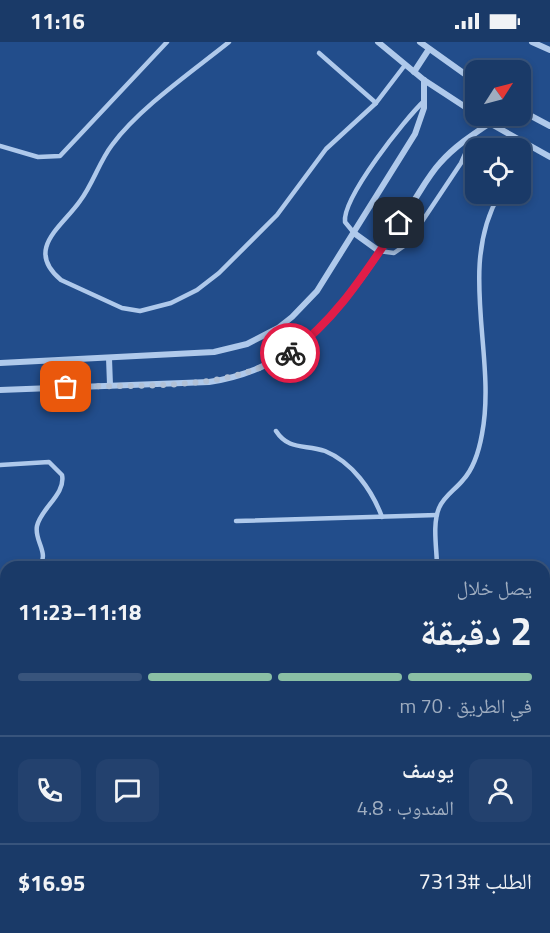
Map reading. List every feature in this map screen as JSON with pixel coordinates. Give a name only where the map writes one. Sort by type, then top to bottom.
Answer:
[{"type":"street","points":[[378,42],[424,80],[465,108]]},
{"type":"street","points":[[420,42],[465,74]]},
{"type":"street","points":[[532,42],[550,50]]},
{"type":"street","points":[[414,72],[429,49]]},
{"type":"street","points":[[0,363],[214,352],[262,337],[278,328],[305,305],[354,233],[415,134],[424,101],[424,80]]},
{"type":"street","points":[[531,116],[550,126]]},
{"type":"street","points":[[0,390],[209,382],[230,379],[270,365],[321,329],[335,314],[438,164],[486,126]]},
{"type":"street","points":[[495,126],[550,157]]},
{"type":"street","points":[[354,233],[379,251]]},
{"type":"street","points":[[109,358],[110,386]]},
{"type":"lane","points":[[0,146],[38,157],[60,156],[166,42]]},
{"type":"lane","points":[[230,42],[144,112],[111,145],[82,199],[48,239],[46,260],[54,274],[61,280],[131,310],[148,310],[186,297],[214,277],[263,229],[290,199],[334,140],[376,103],[405,65]]},
{"type":"lane","points":[[319,53],[376,103]]},
{"type":"lane","points":[[354,233],[345,222],[348,204],[402,124],[424,101]]},
{"type":"lane","points":[[379,251],[394,253],[407,244],[461,163],[474,134]]},
{"type":"lane","points":[[437,561],[437,515],[444,498],[471,471],[482,433],[484,399],[480,256],[484,225],[494,204]]},
{"type":"lane","points":[[276,431],[290,445],[322,450],[341,461],[369,490],[382,517]]},
{"type":"lane","points":[[0,465],[50,462],[62,475],[61,486],[37,525],[38,538],[44,551],[42,561]]},
{"type":"lane","points":[[236,521],[437,515]]},
{"type":"way so far","points":[[66,387],[209,382],[230,379],[270,365],[290,353]]},
{"type":"route","points":[[290,353],[321,329],[335,314],[399,223]]}]
